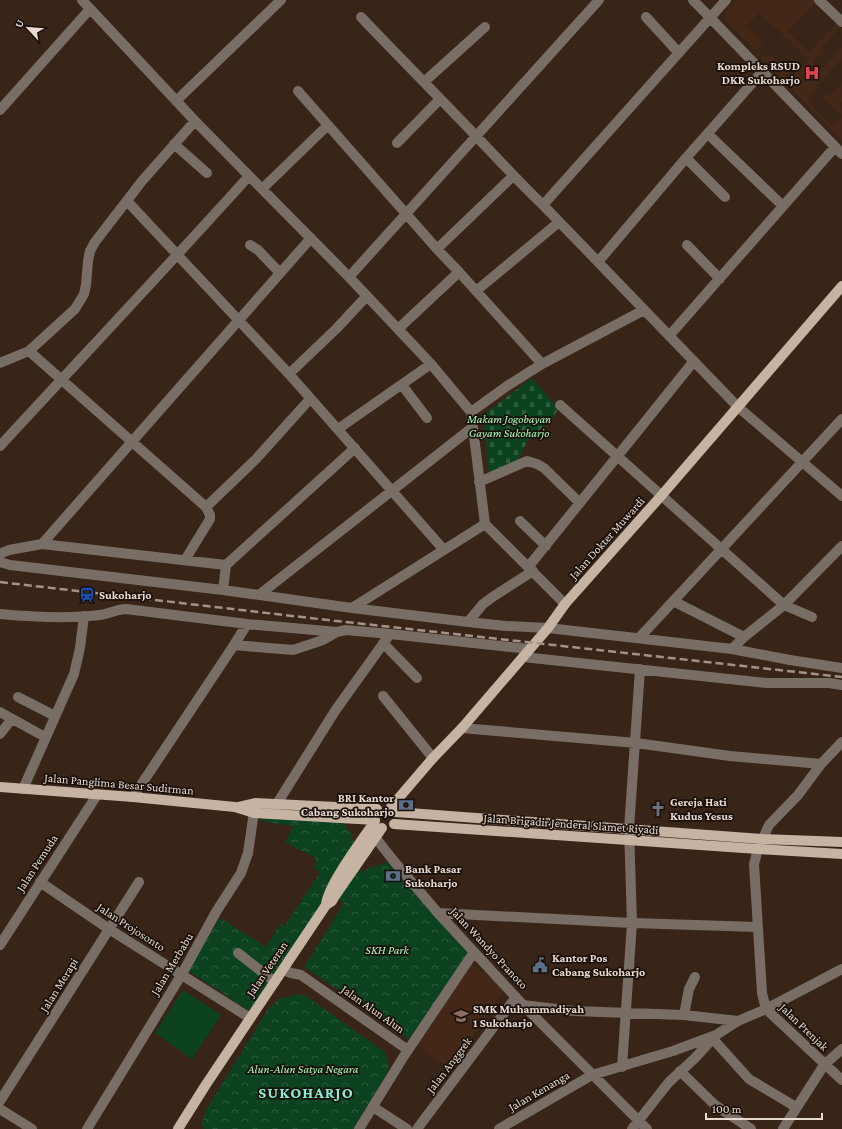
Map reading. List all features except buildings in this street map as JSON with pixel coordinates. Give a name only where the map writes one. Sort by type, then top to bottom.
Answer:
[{"type":"main road","name":"Jalan Dokter Muwardi","points":[[394,809],[433,758],[462,728],[548,628],[565,604],[661,496],[842,286]]},
{"type":"main road","name":"Jalan Panglima Besar Sudirman","points":[[0,787],[132,797],[235,807],[255,808],[276,805],[377,809]]},
{"type":"main road","points":[[382,806],[394,809],[397,818],[394,824],[389,828],[378,823],[374,816],[377,809],[382,806]]},
{"type":"main road","name":"Jalan Panglima Besar Sudirman","points":[[255,808],[270,814],[378,823]]},
{"type":"main road","name":"Jalan Brigadir Jenderal Slamet Riyadi","points":[[394,809],[762,839],[841,841]]},
{"type":"main road","name":"Jalan Veteran","points":[[179,1129],[250,1018],[326,905],[332,901],[378,823]]},
{"type":"main road","name":"Jalan Brigadir Jenderal Slamet Riyadi","points":[[394,824],[842,854]]},
{"type":"main road","points":[[679,844],[680,833]]},
{"type":"street","points":[[82,0],[195,121],[349,277],[366,297],[431,364],[471,412],[485,524],[565,604]]},
{"type":"street","points":[[176,101],[281,0]]},
{"type":"street","points":[[349,277],[599,0]]},
{"type":"street","points":[[669,336],[783,206],[838,150],[693,0]]},
{"type":"street","points":[[543,205],[726,0]]},
{"type":"street","points":[[819,0],[842,22]]},
{"type":"street","points":[[0,110],[90,9]]},
{"type":"street","points":[[361,17],[477,136],[513,176],[543,205],[738,407],[842,496]]},
{"type":"street","points":[[646,17],[679,53]]},
{"type":"street","points":[[424,82],[485,27]]},
{"type":"street","points":[[598,262],[686,158],[762,72]]},
{"type":"street","points":[[298,92],[437,249],[542,364]]},
{"type":"street","points":[[397,143],[440,99]]},
{"type":"street","points":[[0,363],[29,351],[81,302],[86,285],[90,251],[95,242],[156,164],[195,121]]},
{"type":"street","points":[[262,189],[328,125]]},
{"type":"street","points":[[708,134],[783,206]]},
{"type":"street","points":[[174,144],[207,173]]},
{"type":"street","points":[[686,158],[725,197]]},
{"type":"street","points":[[0,446],[178,255],[249,176]]},
{"type":"street","points":[[437,249],[513,176]]},
{"type":"street","points":[[127,201],[289,374],[444,550]]},
{"type":"street","points":[[476,290],[559,222]]},
{"type":"street","points":[[42,544],[311,238]]},
{"type":"street","points":[[250,245],[258,250],[280,272]]},
{"type":"street","points":[[687,245],[720,279]]},
{"type":"street","points":[[398,329],[459,272]]},
{"type":"street","points":[[289,374],[336,329],[366,297]]},
{"type":"street","points":[[471,412],[507,386],[542,364],[644,310]]},
{"type":"street","points":[[29,351],[206,507],[210,515],[210,519],[185,560]]},
{"type":"street","points":[[468,622],[483,604],[531,569],[546,546],[694,362]]},
{"type":"street","points":[[338,429],[431,364]]},
{"type":"street","points":[[402,385],[427,418]]},
{"type":"street","points":[[206,507],[256,458],[310,399]]},
{"type":"street","points":[[560,405],[784,605],[812,616]]},
{"type":"street","points":[[640,637],[842,419]]},
{"type":"street","points":[[260,596],[474,427]]},
{"type":"street","points":[[0,430],[8,437]]},
{"type":"street","points":[[223,590],[226,565],[355,448]]},
{"type":"street","points":[[479,482],[527,461],[544,468],[580,503]]},
{"type":"street","points":[[520,521],[546,546]]},
{"type":"street","points":[[352,608],[485,524]]},
{"type":"street","points":[[226,565],[42,544],[4,552],[5,563],[468,622],[640,637],[732,649],[842,668]]},
{"type":"street","points":[[732,649],[744,637],[784,605],[842,546]]},
{"type":"street","points":[[673,602],[744,637]]},
{"type":"street","points":[[0,614],[30,617],[84,616],[100,615],[126,609],[248,624],[337,632]]},
{"type":"street","points":[[23,789],[74,674],[78,661],[84,616]]},
{"type":"street","points":[[132,797],[248,624]]},
{"type":"street","points":[[234,645],[293,650],[323,640],[337,632],[346,630],[390,634],[640,669],[766,684],[829,683],[842,685]]},
{"type":"street","points":[[270,814],[335,711],[390,634]]},
{"type":"street","points":[[384,643],[417,678]]},
{"type":"street","points":[[622,1067],[632,924],[629,840],[640,669]]},
{"type":"street","points":[[383,696],[433,758]]},
{"type":"street","points":[[18,697],[55,716]]},
{"type":"street","points":[[0,712],[45,737]]},
{"type":"street","points":[[0,734],[12,719]]},
{"type":"street","points":[[462,728],[636,743],[730,756],[821,764]]},
{"type":"street","points":[[766,1009],[762,993],[754,864],[758,849],[769,825],[798,795],[821,764],[842,742]]},
{"type":"street","name":"Jalan Pemuda","points":[[0,945],[97,795]]},
{"type":"street","name":"Jalan Merbabu","points":[[87,1129],[182,974],[216,912],[242,873],[248,853],[255,808]]},
{"type":"street","name":"Jalan Wandyo Pranoto","points":[[372,834],[438,913],[523,1005],[592,1075],[635,1125],[647,1129]]},
{"type":"street","name":"Jalan Projosonto","points":[[40,882],[109,929],[250,1018]]},
{"type":"street","name":"Jalan Merapi","points":[[0,1101],[139,882]]},
{"type":"street","points":[[438,913],[632,924],[758,927]]},
{"type":"street","points":[[408,1050],[474,952]]},
{"type":"street","points":[[238,953],[275,982]]},
{"type":"street","name":"Jalan Alun Alun","points":[[286,966],[408,1050],[359,1129]]},
{"type":"street","points":[[635,1125],[669,1082],[715,1037],[738,1021],[766,1009],[842,969]]},
{"type":"street","points":[[684,1015],[689,990],[695,977]]},
{"type":"street","name":"Jalan Anggrek","points":[[416,1129],[516,997]]},
{"type":"street","points":[[523,1005],[574,1011],[684,1015],[738,1021]]},
{"type":"street","name":"Jalan Prenjak","points":[[766,1009],[824,1065],[842,1080]]},
{"type":"street","points":[[715,1037],[749,1079],[796,1107]]},
{"type":"street","name":"Jalan Kenanga","points":[[499,1129],[592,1075],[622,1067],[715,1037]]},
{"type":"street","points":[[783,1129],[824,1065],[842,1049]]},
{"type":"street","points":[[680,1071],[715,1105],[751,1129]]},
{"type":"street","points":[[373,1107],[407,1129]]},
{"type":"street","points":[[0,1109],[32,1129]]},
{"type":"shaded area","name":"Kompleks RSUD DKR Sukoharjo","points":[[738,0],[819,0],[788,32],[809,52],[842,18],[842,26],[820,49],[823,52],[813,62],[820,70],[842,47],[842,59],[817,85],[829,97],[842,84],[842,101],[838,105],[842,109],[842,116],[842,141],[725,20],[727,12]],"holes":[[[759,13],[776,29],[763,42],[746,26]],[[777,28],[785,36],[778,43],[793,58],[783,67],[769,53],[764,57],[756,50]],[[786,36],[809,59],[792,77],[783,69],[794,57],[779,43]],[[818,87],[825,94],[814,106],[807,99]],[[823,98],[842,116],[833,126],[813,107]]]},
{"type":"shaded area","name":"SMK Muhammadiyah 1 Sukoharjo","points":[[471,964],[506,988],[451,1069],[416,1045]]},
{"type":"green space","name":"Makam Jogobayan Gayam Sukoharjo","points":[[532,378],[559,409],[553,417],[527,442],[513,470],[490,482],[483,415]]},
{"type":"green space","points":[[261,811],[342,822],[351,833],[357,858],[251,1012],[187,970],[220,918],[266,947],[281,923],[285,926],[320,872],[314,868],[316,858],[285,842],[293,826],[261,821]]},
{"type":"green space","name":"SKH Park","points":[[389,862],[472,950],[409,1039],[304,967],[344,903],[337,898],[357,868],[364,872],[366,869]]},
{"type":"green space","points":[[183,990],[221,1015],[192,1059],[155,1033]]},
{"type":"green space","name":"Alun-Alun Satya Negara","points":[[298,994],[306,996],[385,1052],[389,1066],[386,1076],[353,1129],[204,1129],[202,1124],[206,1110],[268,1009],[279,999]]},
{"type":"railway","points":[[0,582],[842,677]]},
{"type":"place","name":"Kompleks RSUD DKR Sukoharjo","points":[[812,73]]},
{"type":"place","name":"Sukoharjo","points":[[87,595]]},
{"type":"place","name":"BRI Kantor Cabang Sukoharjo","points":[[406,805]]},
{"type":"place","name":"Gereja Hati Kudus Yesus","points":[[658,809]]},
{"type":"place","name":"Bank Pasar Sukoharjo","points":[[393,876]]},
{"type":"place","name":"Kantor Pos Cabang Sukoharjo","points":[[540,965]]},
{"type":"place","name":"SMK Muhammadiyah 1 Sukoharjo","points":[[461,1016]]},
{"type":"district","name":"SUKOHARJO","points":[[306,1092]]}]
